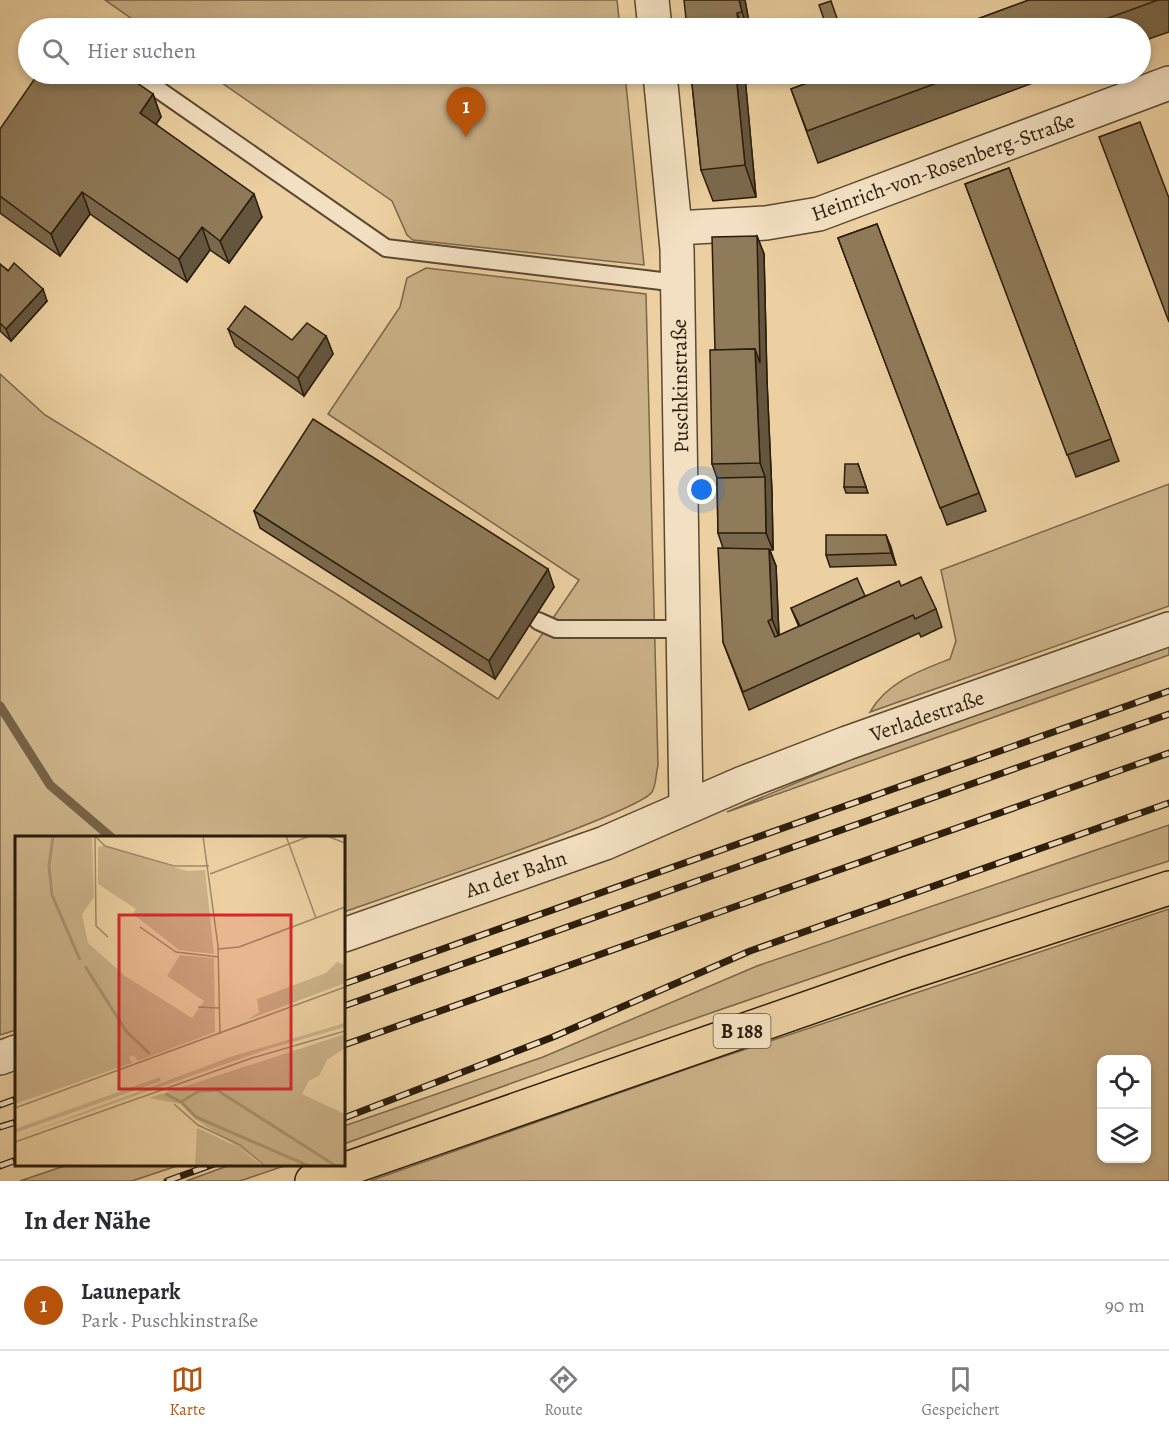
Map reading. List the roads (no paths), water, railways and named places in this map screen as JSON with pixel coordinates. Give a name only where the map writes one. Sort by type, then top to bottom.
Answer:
[{"type":"main road","name":"B 188","points":[[312,1181],[908,973],[1169,888]]},
{"type":"street","points":[[652,0],[654,18]]},
{"type":"street","name":"Heinrich-von-Rosenberg-Straße","points":[[676,228],[766,224],[819,214],[1169,83]]},
{"type":"street","name":"Puschkinstraße","points":[[661,84],[676,228],[678,283],[687,807]]},
{"type":"street","name":"Verladestraße","points":[[687,807],[847,743],[1169,629]]},
{"type":"street","name":"An der Bahn","points":[[345,935],[605,843],[687,807]]},
{"type":"street","points":[[0,1058],[15,1052]]},
{"type":"lane","points":[[150,84],[386,248],[678,283]]},
{"type":"lane","points":[[538,621],[555,629],[683,629]]},
{"type":"waterway","points":[[0,706],[50,785],[110,836]]},
{"type":"railway","points":[[345,984],[1169,691]]},
{"type":"railway","points":[[345,1006],[1169,714]]},
{"type":"railway","points":[[345,1045],[1169,753]]},
{"type":"railway","points":[[345,1118],[553,1037],[750,951],[1169,803]]},
{"type":"railway","points":[[0,1105],[15,1099]]},
{"type":"railway","points":[[0,1127],[15,1122]]},
{"type":"railway","points":[[0,1166],[15,1160]]},
{"type":"railway","points":[[167,1181],[208,1166]]},
{"type":"place","name":"Launepark","points":[[466,137]]}]
